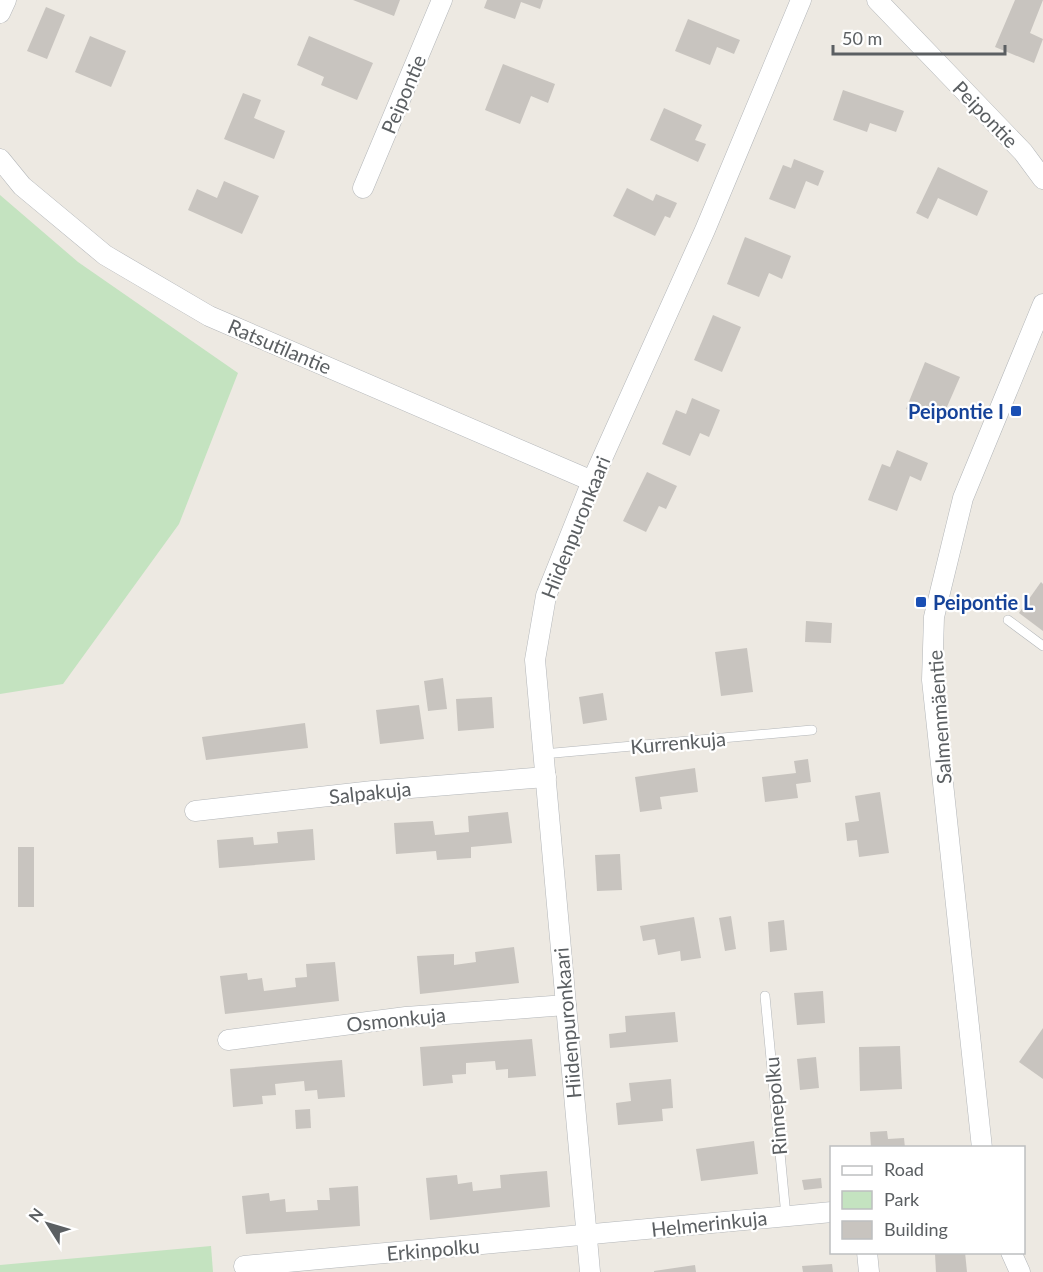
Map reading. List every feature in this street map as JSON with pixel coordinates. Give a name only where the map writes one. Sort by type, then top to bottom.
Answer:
[{"type":"street","points":[[0,13],[6,0]]},
{"type":"street","name":"Peipontie","points":[[363,188],[442,0]]},
{"type":"street","name":"Hiidenpuronkaari","points":[[590,1272],[535,660],[546,596],[592,481],[705,230],[801,0]]},
{"type":"street","name":"Peipontie","points":[[877,0],[1023,152],[1043,179]]},
{"type":"street","name":"Ratsutilantie","points":[[0,159],[22,186],[105,255],[209,316],[592,481]]},
{"type":"street","name":"Salmenmäentie","points":[[982,1146],[932,680],[934,617],[963,498],[1043,304]]},
{"type":"street","name":"Salpakuja","points":[[195,811],[373,791],[546,777]]},
{"type":"street","name":"Osmonkuja","points":[[228,1040],[406,1017],[566,1005]]},
{"type":"street","name":"Helmerinkuja","points":[[586,1236],[830,1212]]},
{"type":"street","name":"Erkinpolku","points":[[244,1266],[586,1236]]},
{"type":"street","points":[[867,1254],[869,1272]]},
{"type":"street","points":[[1012,1254],[1020,1272]]},
{"type":"lane","points":[[1008,620],[1043,646]]},
{"type":"lane","name":"Kurrenkuja","points":[[543,754],[812,730]]},
{"type":"lane","name":"Rinnepolku","points":[[765,996],[786,1216]]},
{"type":"green space","points":[[0,195],[78,262],[238,373],[179,524],[63,684],[0,694]]},
{"type":"green space","points":[[211,1246],[213,1272],[0,1272],[0,1265]]},
{"type":"building","points":[[353,0],[400,0],[394,16]]},
{"type":"building","points":[[487,0],[543,0],[540,9],[521,2],[515,19],[484,8]]},
{"type":"building","points":[[1015,0],[1043,0],[1030,33],[1043,39],[1034,63],[995,47]]},
{"type":"building","points":[[46,7],[65,15],[47,59],[27,51]]},
{"type":"building","points":[[688,19],[740,40],[734,54],[717,47],[710,65],[675,51]]},
{"type":"building","points":[[90,36],[126,51],[111,87],[75,72]]},
{"type":"building","points":[[309,36],[373,63],[357,100],[321,85],[324,77],[297,65]]},
{"type":"building","points":[[503,64],[555,84],[548,103],[531,96],[520,124],[485,110]]},
{"type":"building","points":[[843,90],[904,111],[896,132],[870,123],[867,132],[833,120]]},
{"type":"building","points":[[243,93],[261,100],[254,118],[285,131],[274,159],[224,139]]},
{"type":"building","points":[[664,108],[702,125],[695,140],[706,144],[698,162],[650,140]]},
{"type":"building","points":[[794,159],[824,171],[818,186],[806,181],[795,209],[769,199],[783,165],[791,168]]},
{"type":"building","points":[[938,167],[988,191],[977,216],[938,198],[928,219],[916,213]]},
{"type":"building","points":[[224,181],[259,196],[242,234],[188,210],[197,189],[217,198]]},
{"type":"building","points":[[627,188],[653,201],[656,194],[677,203],[670,218],[665,216],[655,236],[613,216]]},
{"type":"building","points":[[745,237],[791,256],[782,279],[769,273],[759,297],[727,284]]},
{"type":"building","points":[[713,315],[741,327],[722,372],[694,360]]},
{"type":"building","points":[[925,362],[960,377],[940,423],[906,409]]},
{"type":"building","points":[[692,398],[720,410],[709,437],[700,433],[690,456],[662,444],[676,410],[686,414]]},
{"type":"building","points":[[897,450],[928,463],[921,481],[910,476],[897,511],[868,500],[882,464],[890,467]]},
{"type":"building","points":[[647,472],[677,486],[666,509],[659,506],[646,532],[623,521]]},
{"type":"building","points":[[1041,582],[1043,584],[1043,631],[1019,613]]},
{"type":"building","points":[[806,621],[832,623],[831,643],[805,642]]},
{"type":"building","points":[[747,648],[753,692],[721,696],[715,652]]},
{"type":"building","points":[[443,678],[447,709],[428,711],[424,681]]},
{"type":"building","points":[[603,693],[607,720],[583,724],[579,697]]},
{"type":"building","points":[[492,697],[494,728],[458,731],[456,699]]},
{"type":"building","points":[[419,705],[424,739],[380,744],[376,710]]},
{"type":"building","points":[[305,723],[308,748],[206,760],[202,737]]},
{"type":"building","points":[[808,759],[811,782],[796,784],[798,798],[765,802],[762,777],[796,773],[794,761]]},
{"type":"building","points":[[695,768],[698,792],[660,797],[662,809],[640,812],[635,777]]},
{"type":"building","points":[[880,792],[889,853],[859,857],[857,840],[847,841],[845,823],[859,821],[855,796]]},
{"type":"building","points":[[508,812],[512,843],[471,847],[471,858],[437,860],[436,851],[396,854],[394,823],[433,821],[435,835],[469,832],[468,816]]},
{"type":"building","points":[[313,829],[315,860],[219,868],[217,840],[253,837],[254,845],[278,843],[277,832]]},
{"type":"building","points":[[18,847],[34,847],[34,907],[18,907]]},
{"type":"building","points":[[620,854],[622,890],[597,891],[595,855]]},
{"type":"building","points":[[731,916],[736,949],[725,951],[719,918]]},
{"type":"building","points":[[694,917],[701,958],[681,961],[680,951],[658,955],[655,939],[643,941],[640,926]]},
{"type":"building","points":[[784,920],[787,950],[770,952],[768,922]]},
{"type":"building","points":[[514,947],[519,983],[420,994],[417,956],[454,954],[454,965],[476,962],[475,952]]},
{"type":"building","points":[[335,962],[339,1001],[225,1014],[220,976],[247,973],[248,980],[262,978],[264,991],[296,987],[295,978],[307,977],[306,964]]},
{"type":"building","points":[[823,991],[825,1023],[797,1025],[794,993]]},
{"type":"building","points":[[675,1012],[678,1042],[610,1048],[609,1034],[626,1032],[625,1016]]},
{"type":"building","points":[[1043,1028],[1043,1079],[1019,1062]]},
{"type":"building","points":[[532,1039],[536,1076],[508,1078],[508,1069],[496,1070],[495,1061],[466,1063],[466,1074],[452,1075],[453,1083],[423,1086],[420,1047]]},
{"type":"building","points":[[900,1046],[902,1089],[860,1091],[859,1047]]},
{"type":"building","points":[[816,1057],[819,1088],[800,1090],[797,1059]]},
{"type":"building","points":[[342,1060],[345,1097],[318,1099],[317,1090],[305,1091],[304,1081],[275,1084],[276,1095],[262,1096],[263,1104],[233,1107],[230,1069]]},
{"type":"building","points":[[671,1079],[673,1108],[662,1109],[663,1121],[618,1125],[616,1103],[631,1101],[629,1083]]},
{"type":"building","points":[[310,1109],[311,1128],[296,1129],[295,1110]]},
{"type":"building","points":[[887,1131],[888,1139],[904,1138],[905,1146],[871,1146],[870,1132]]},
{"type":"building","points":[[754,1141],[758,1174],[701,1181],[696,1149]]},
{"type":"building","points":[[547,1171],[550,1207],[430,1220],[426,1178],[457,1175],[458,1184],[472,1182],[473,1191],[501,1188],[500,1175]]},
{"type":"building","points":[[821,1178],[822,1188],[804,1190],[802,1180]]},
{"type":"building","points":[[358,1186],[360,1226],[246,1234],[242,1196],[269,1193],[270,1201],[285,1199],[286,1212],[318,1210],[317,1200],[330,1200],[329,1188]]},
{"type":"building","points":[[935,1254],[965,1254],[967,1272],[936,1272]]},
{"type":"building","points":[[832,1264],[833,1272],[803,1272],[802,1266]]},
{"type":"building","points":[[695,1265],[696,1272],[654,1272],[654,1271]]},
{"type":"place","name":"Peipontie I","points":[[1016,411]]},
{"type":"place","name":"Peipontie L","points":[[921,602]]}]
